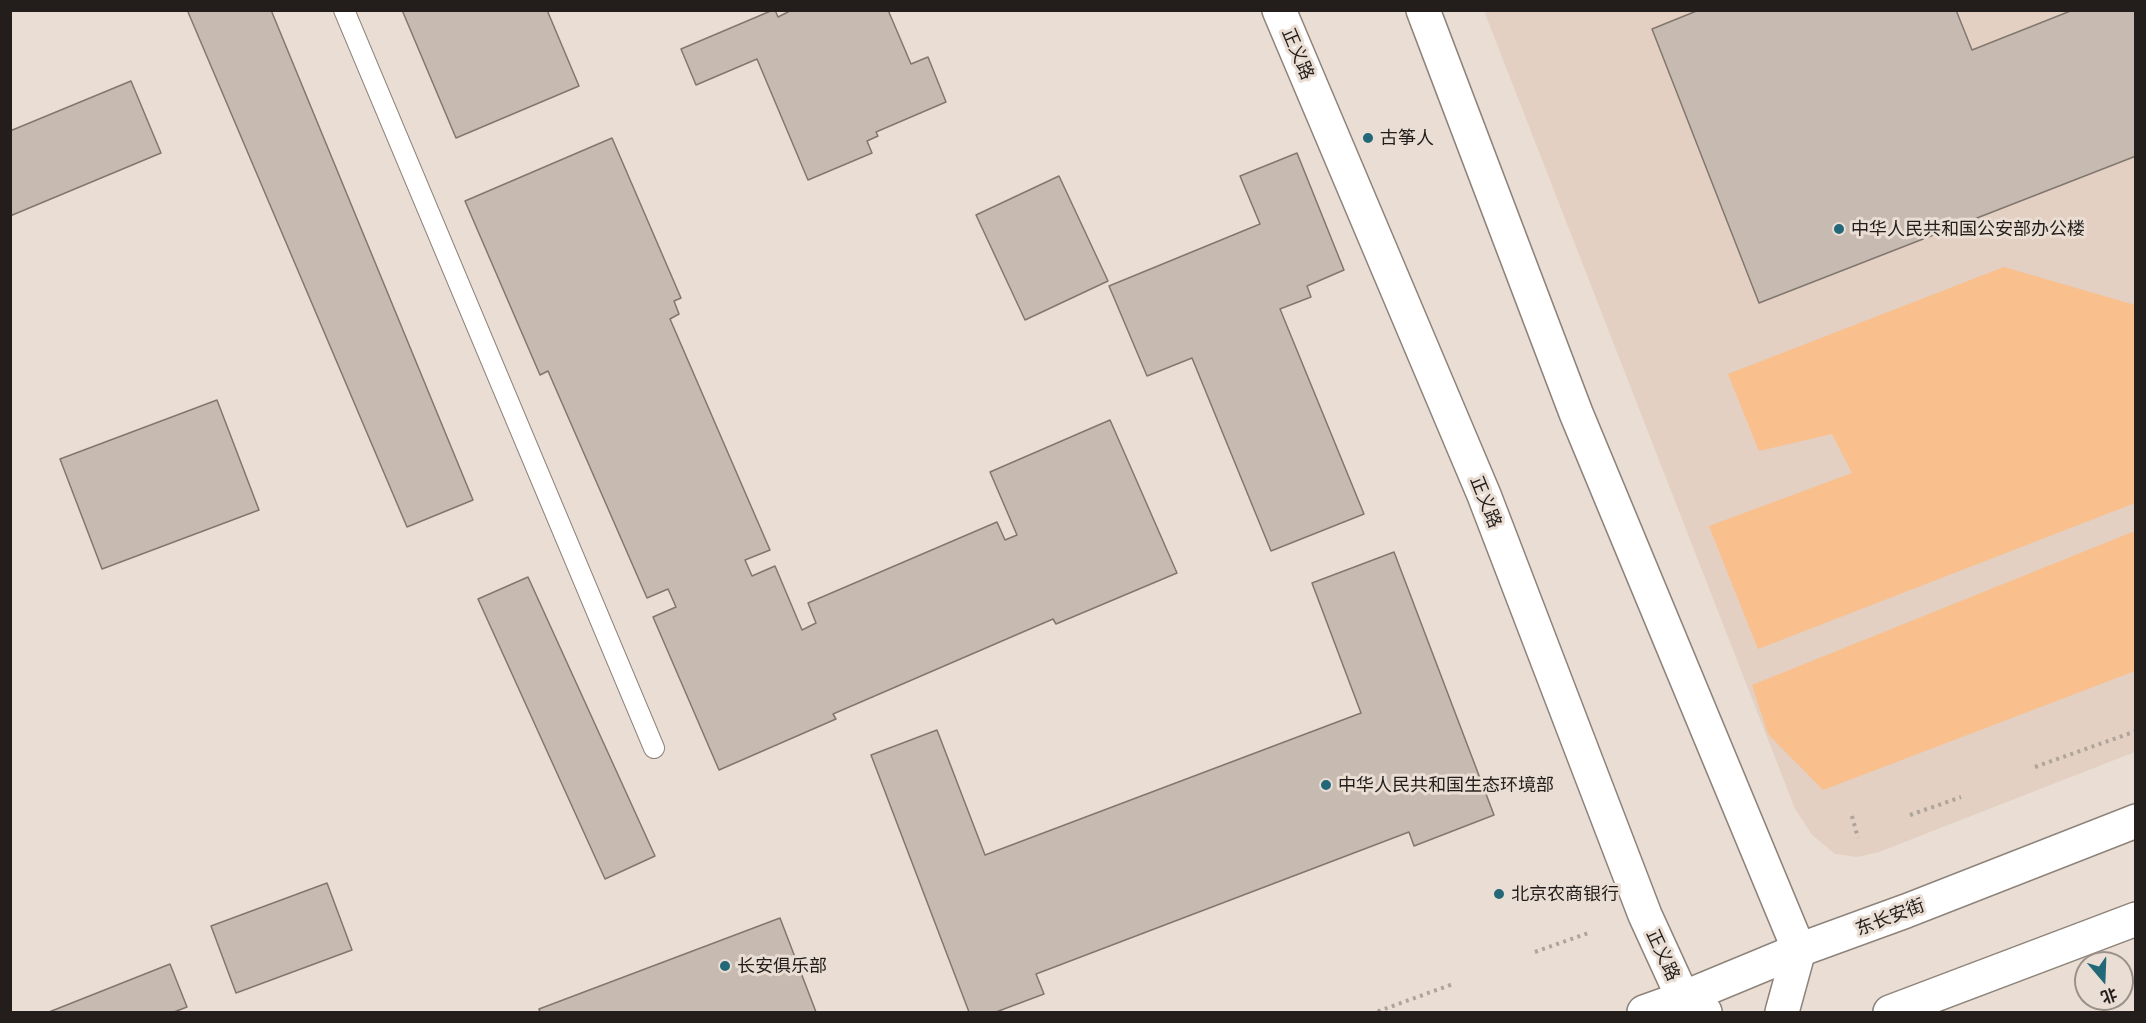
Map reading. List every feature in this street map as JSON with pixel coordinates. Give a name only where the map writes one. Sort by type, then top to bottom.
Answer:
[{"type":"main road","name":"正义路","points":[[1280,10],[1484,495],[1645,915],[1694,1005]]},
{"type":"main road","points":[[1423,10],[1576,413],[1799,950],[1782,1012]]},
{"type":"main road","name":"东长安街","points":[[1644,1012],[1694,1005],[1799,950],[1906,911],[2136,821]]},
{"type":"main road","points":[[1890,1012],[2136,919]]},
{"type":"lane","points":[[344,10],[654,748]]},
{"type":"path","points":[[2035,767],[2136,731]]},
{"type":"path","points":[[1910,814],[1961,797]]},
{"type":"path","points":[[1852,816],[1858,838]]},
{"type":"path","points":[[1535,952],[1588,933]]},
{"type":"path","points":[[1380,1012],[1453,984]]},
{"type":"shaded area","points":[[1484,11],[2135,11],[2135,752],[1879,852],[1857,857],[1835,854],[1812,835],[1795,809]]},
{"type":"shaded area","points":[[2004,267],[2135,305],[2135,503],[1758,649],[1709,526],[1852,473],[1832,434],[1759,451],[1728,374]]},
{"type":"shaded area","points":[[2135,531],[2135,671],[1823,790],[1768,734],[1752,685]]},
{"type":"building","points":[[191,10],[271,10],[473,500],[407,527],[188,12]]},
{"type":"building","points":[[402,10],[547,10],[579,86],[456,138]]},
{"type":"building","points":[[773,10],[778,17],[792,10],[888,10],[911,64],[928,57],[946,102],[876,132],[878,136],[867,141],[872,153],[808,180],[757,59],[696,85],[681,49]]},
{"type":"building","name":"中华人民共和国公安部办公楼","points":[[1699,10],[1956,10],[1972,50],[2073,10],[2136,10],[2136,156],[1759,303],[1652,29]]},
{"type":"building","points":[[131,81],[161,153],[10,216],[10,131]]},
{"type":"building","points":[[612,138],[681,298],[674,301],[679,314],[670,319],[770,550],[745,560],[752,576],[775,566],[802,630],[816,623],[808,603],[997,522],[1005,540],[1017,535],[990,472],[1110,420],[1177,573],[1056,624],[1053,619],[833,714],[836,719],[719,770],[653,617],[676,607],[668,589],[647,598],[548,371],[540,375],[465,201]]},
{"type":"building","points":[[1297,153],[1344,270],[1307,286],[1311,297],[1280,309],[1364,514],[1271,551],[1192,358],[1147,376],[1109,286],[1260,224],[1240,176]]},
{"type":"building","points":[[1059,176],[1108,281],[1025,320],[976,215]]},
{"type":"building","points":[[217,400],[259,510],[102,569],[60,459]]},
{"type":"building","name":"中华人民共和国生态环境部","points":[[1394,552],[1494,815],[1414,846],[1409,832],[1036,974],[1044,994],[996,1012],[969,1012],[871,755],[937,730],[985,855],[1361,713],[1312,583]]},
{"type":"building","points":[[528,577],[655,856],[605,879],[478,599]]},
{"type":"building","points":[[327,883],[352,950],[236,993],[211,926]]},
{"type":"building","name":"长安俱乐部","points":[[780,918],[816,1012],[540,1012],[539,1009]]},
{"type":"building","points":[[170,964],[187,1007],[174,1012],[49,1012]]},
{"type":"place","name":"古筝人","points":[[1368,138]]},
{"type":"place","name":"中华人民共和国公安部办公楼","points":[[1839,229]]},
{"type":"place","name":"中华人民共和国生态环境部","points":[[1326,785]]},
{"type":"place","name":"北京农商银行","points":[[1499,894]]},
{"type":"place","name":"长安俱乐部","points":[[725,966]]}]
